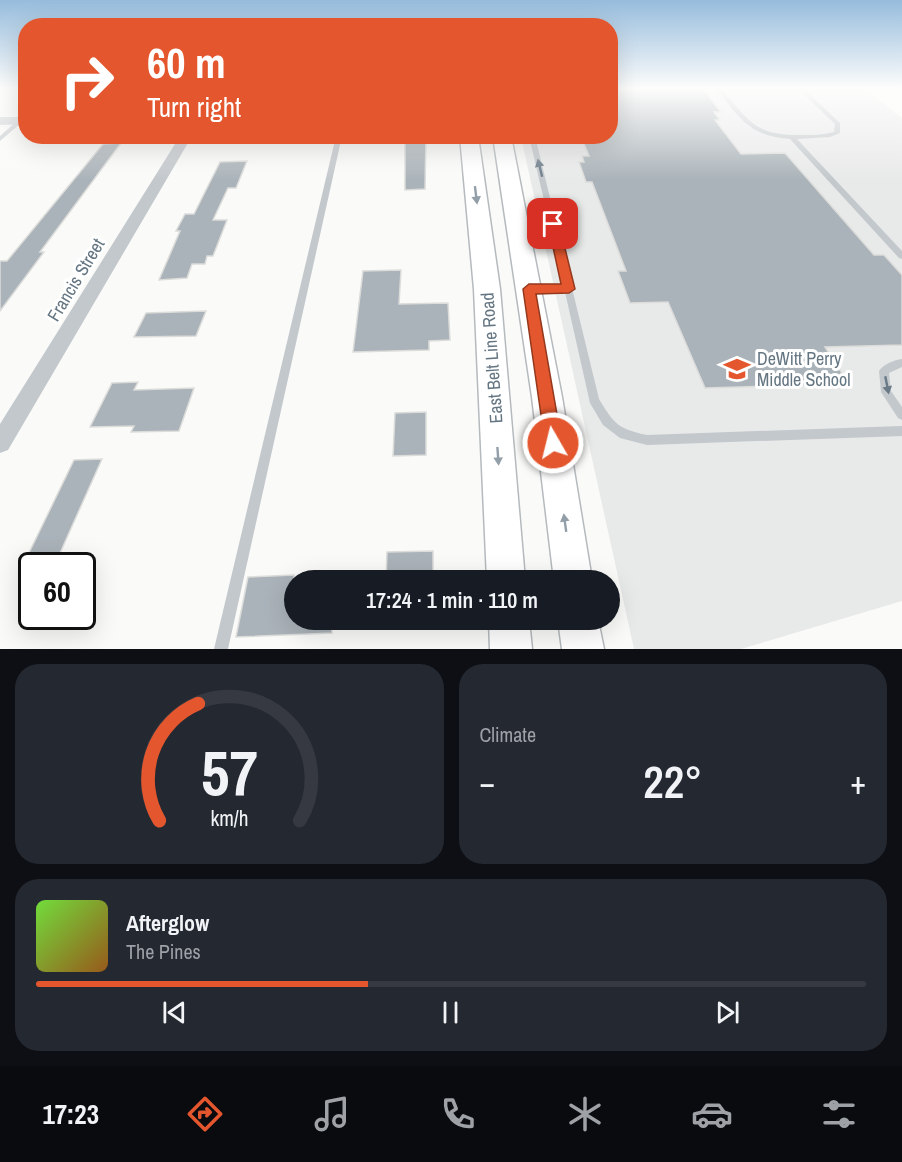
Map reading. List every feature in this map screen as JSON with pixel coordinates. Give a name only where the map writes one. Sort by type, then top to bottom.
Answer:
[{"type":"main road","name":"East Belt Line Road","points":[[470,144],[487,289],[505,570]]},
{"type":"main road","points":[[503,144],[529,289],[571,570]]},
{"type":"main road","points":[[510,630],[511,649]]},
{"type":"main road","points":[[580,630],[583,649]]},
{"type":"street","points":[[0,121],[18,120]]},
{"type":"street","name":"Francis Street","points":[[0,443],[181,144]]},
{"type":"lane","points":[[746,119],[764,132],[791,136],[837,133],[838,124],[833,119]]},
{"type":"lane","points":[[0,139],[18,124]]},
{"type":"lane","points":[[791,136],[902,256]]},
{"type":"lane","points":[[221,649],[337,144]]},
{"type":"lane","points":[[534,144],[594,400],[608,422],[624,435],[647,440],[902,431]]},
{"type":"lane","points":[[529,289],[569,289]]},
{"type":"lane","points":[[902,363],[884,371],[886,392],[902,416]]},
{"type":"shaded area","name":"DeWitt Perry Middle School","points":[[618,119],[902,119],[902,601],[741,649],[634,649],[620,586],[620,570],[617,570],[523,144],[618,144]]},
{"type":"building","points":[[618,119],[719,119],[715,120],[741,154],[785,153],[874,255],[884,255],[902,275],[902,345],[825,347],[849,384],[705,388],[668,302],[630,303],[618,271],[626,271],[592,182],[586,182],[579,162],[584,162],[582,156],[589,156],[584,144],[618,144]]},
{"type":"building","points":[[103,144],[120,144],[40,252],[44,252],[0,311],[0,261],[7,261]]},
{"type":"building","points":[[405,144],[426,144],[425,189],[405,190]]},
{"type":"building","points":[[247,161],[236,188],[228,188],[213,220],[227,220],[213,256],[207,256],[205,264],[192,264],[187,278],[159,280],[180,231],[176,231],[185,214],[194,214],[220,162]]},
{"type":"building","points":[[401,270],[399,304],[448,303],[450,340],[429,341],[429,350],[353,352],[363,271]]},
{"type":"building","points":[[206,311],[196,336],[134,337],[146,313]]},
{"type":"building","points":[[138,382],[134,390],[194,388],[179,431],[131,432],[134,426],[90,427],[112,383]]},
{"type":"building","points":[[426,412],[426,455],[393,456],[395,413]]},
{"type":"building","points":[[102,459],[60,552],[29,552],[74,460]]},
{"type":"building","points":[[433,551],[433,570],[386,570],[387,552]]},
{"type":"building","points":[[284,575],[284,630],[332,630],[332,633],[236,637],[248,577]]},
{"type":"place","name":"DeWitt Perry Middle School","points":[[737,369]]},
{"type":"route","points":[[553,224],[569,289],[529,289],[553,443]]}]
